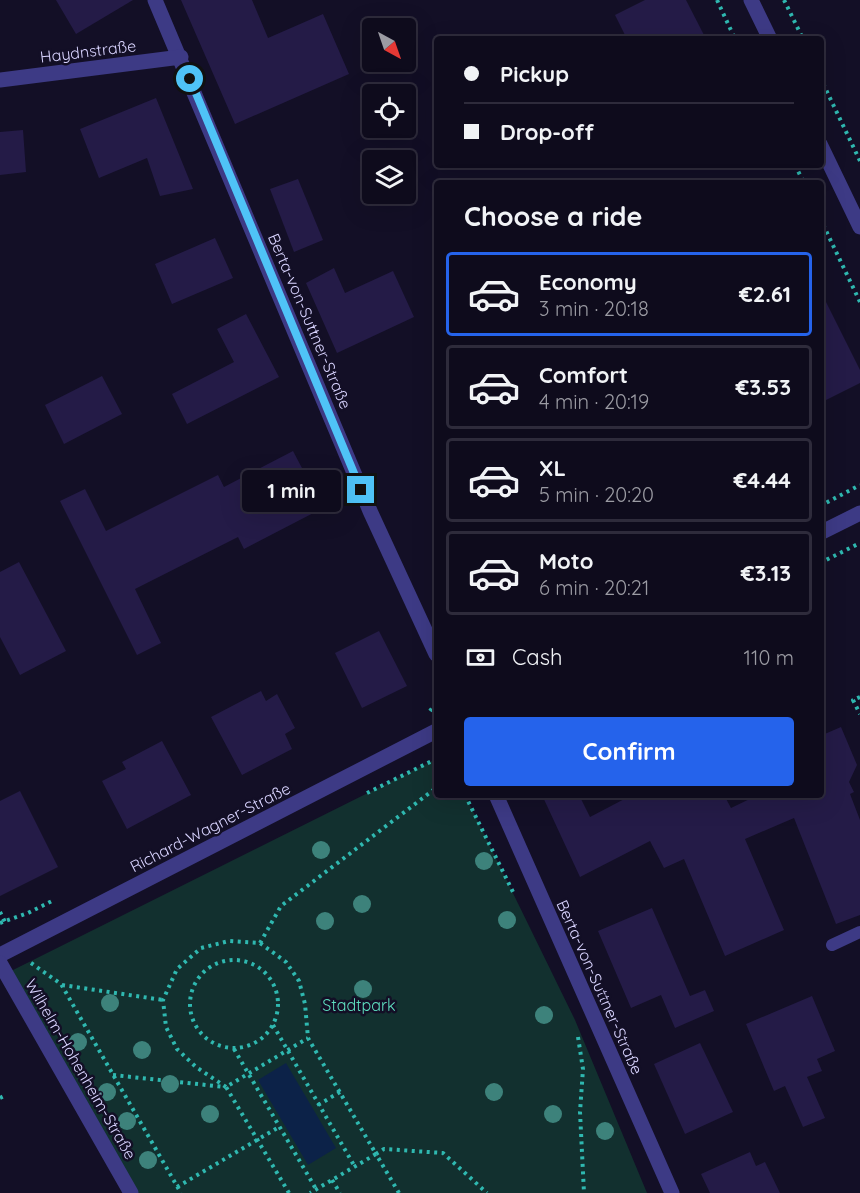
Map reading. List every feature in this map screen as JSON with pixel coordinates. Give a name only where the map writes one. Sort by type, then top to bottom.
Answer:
[{"type":"street","name":"Berta-von-Suttner-Straße","points":[[155,0],[181,57],[370,511],[434,650]]},
{"type":"street","points":[[751,0],[769,36]]},
{"type":"street","name":"Haydnstraße","points":[[0,80],[181,57]]},
{"type":"street","points":[[824,152],[860,227]]},
{"type":"street","points":[[824,532],[860,513]]},
{"type":"street","name":"Richard-Wagner-Straße","points":[[0,955],[434,732]]},
{"type":"street","name":"Berta-von-Suttner-Straße","points":[[497,798],[672,1193]]},
{"type":"street","name":"Wilhelm-Hohenheim-Straße","points":[[0,963],[131,1193]]},
{"type":"lane","points":[[832,945],[860,932]]},
{"type":"path","points":[[717,0],[734,36]]},
{"type":"path","points":[[784,0],[802,36]]},
{"type":"path","points":[[824,85],[860,161]]},
{"type":"path","points":[[824,226],[860,302]]},
{"type":"path","points":[[824,504],[860,485]]},
{"type":"path","points":[[824,561],[860,543]]},
{"type":"path","points":[[860,697],[853,700],[860,714]]},
{"type":"path","points":[[260,943],[281,906],[434,790]]},
{"type":"path","points":[[466,798],[518,902]]},
{"type":"path","points":[[0,912],[2,921]]},
{"type":"path","points":[[289,1193],[226,1087],[196,1067],[177,1049],[166,1027],[163,1000],[177,969],[201,948],[229,941],[260,943],[286,962],[299,981],[305,1004],[308,1038],[399,1193]]},
{"type":"path","points":[[238,960],[249,962],[262,970],[272,981],[278,996],[278,1011],[273,1025],[264,1037],[249,1046],[234,1049],[219,1046],[206,1038],[196,1026],[190,1012],[190,997],[198,979],[209,968],[223,961],[238,960]]},
{"type":"path","points":[[27,961],[61,984],[163,1000]]},
{"type":"path","points":[[61,984],[181,1193]]},
{"type":"path","points":[[273,1025],[355,1167]]},
{"type":"path","points":[[577,1030],[583,1069],[580,1112],[584,1193]]},
{"type":"path","points":[[113,1075],[226,1087],[308,1038]]},
{"type":"path","points":[[234,1049],[316,1189]]},
{"type":"path","points":[[318,1105],[340,1092]]},
{"type":"path","points":[[177,1186],[279,1126]]},
{"type":"path","points":[[310,1193],[384,1149],[443,1153],[487,1193]]},
{"type":"path","points":[[332,1180],[340,1193]]},
{"type":"green space","name":"Stadtpark","points":[[434,760],[434,798],[466,798],[575,1020],[647,1193],[131,1193],[5,974]]},
{"type":"water","points":[[286,1063],[336,1148],[308,1165],[258,1080]]},
{"type":"building","points":[[56,0],[133,0],[76,34]]},
{"type":"building","points":[[181,0],[252,0],[268,38],[323,14],[349,74],[235,124]]},
{"type":"building","points":[[645,0],[686,0],[704,36],[626,36],[615,15]]},
{"type":"building","points":[[156,98],[193,189],[160,196],[147,158],[99,178],[80,129]]},
{"type":"building","points":[[23,130],[26,172],[0,175],[0,132]]},
{"type":"building","points":[[298,179],[323,240],[294,252],[270,189]]},
{"type":"building","points":[[215,238],[233,278],[172,304],[155,264]]},
{"type":"building","points":[[334,268],[345,293],[393,271],[414,317],[337,353],[306,283]]},
{"type":"building","points":[[824,298],[860,370],[860,383],[824,401]]},
{"type":"building","points":[[246,314],[279,377],[187,424],[172,394],[234,362],[217,329]]},
{"type":"building","points":[[102,376],[122,414],[64,444],[45,405]]},
{"type":"building","points":[[293,451],[323,508],[244,549],[238,537],[135,589],[161,643],[137,655],[60,501],[85,489],[106,531],[218,475],[224,487]]},
{"type":"building","points":[[19,562],[66,651],[20,675],[0,637],[0,572]]},
{"type":"building","points":[[379,631],[407,686],[362,708],[335,653]]},
{"type":"building","points":[[261,691],[266,701],[277,694],[295,728],[285,734],[292,749],[242,775],[211,717]]},
{"type":"building","points":[[841,727],[857,765],[849,782],[854,792],[850,794],[860,820],[860,915],[836,924],[794,818],[745,839],[784,930],[725,956],[684,859],[664,868],[650,841],[580,877],[543,798],[580,798],[590,817],[626,798],[726,798],[731,808],[752,798],[824,798],[824,734]]},
{"type":"building","points":[[162,741],[191,795],[127,829],[102,781],[126,769],[122,762]]},
{"type":"building","points":[[20,791],[58,867],[0,896],[0,801]]},
{"type":"building","points":[[652,908],[690,996],[705,990],[714,1011],[675,1028],[661,995],[631,1008],[598,931]]},
{"type":"building","points":[[812,996],[835,1051],[817,1059],[822,1071],[807,1077],[825,1118],[803,1127],[785,1086],[774,1091],[746,1024]]},
{"type":"building","points":[[700,1043],[733,1112],[685,1134],[654,1064]]},
{"type":"building","points":[[750,1152],[756,1166],[765,1162],[780,1193],[710,1193],[701,1174]]},
{"type":"route","points":[[190,79],[361,490]]}]
